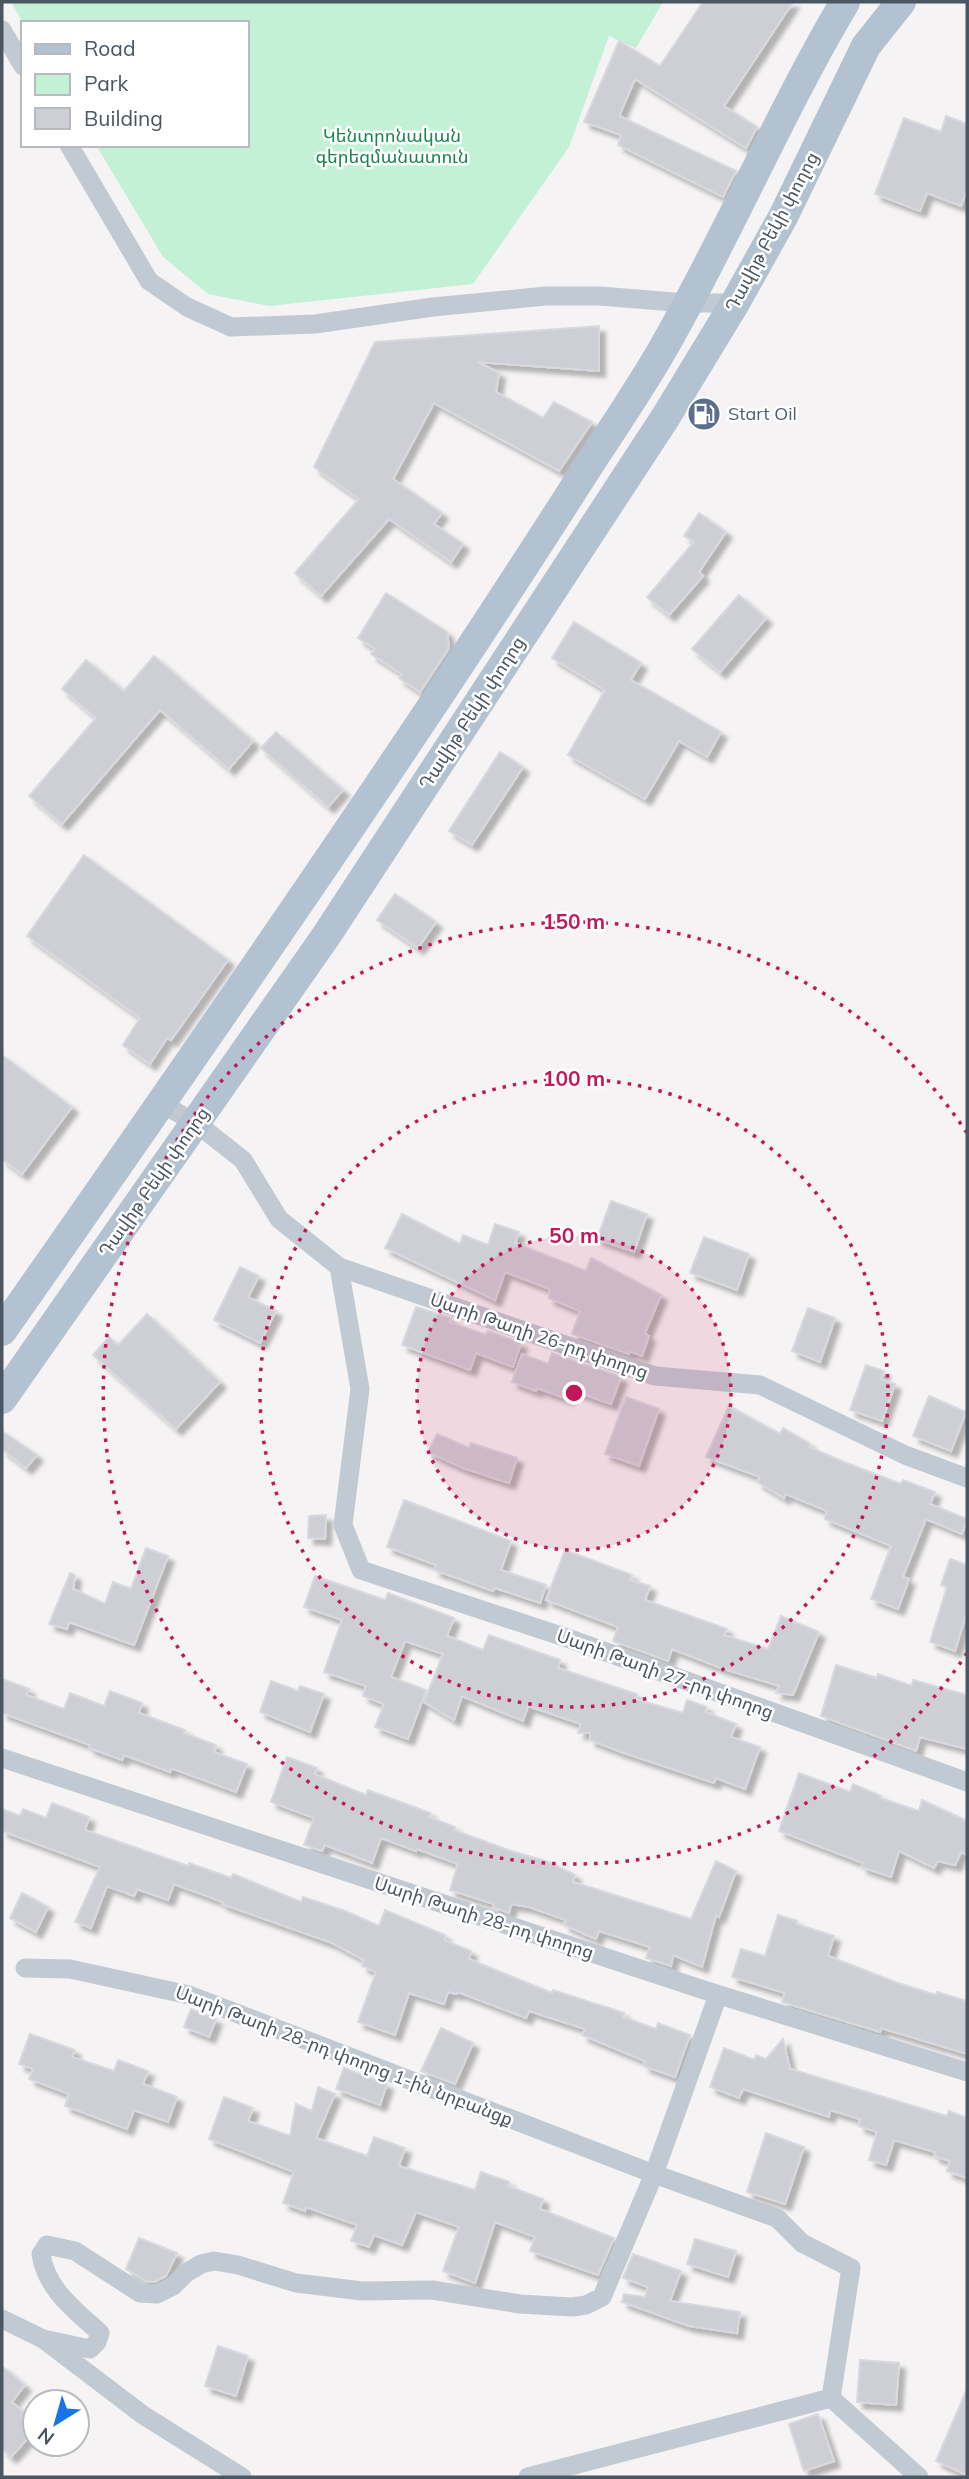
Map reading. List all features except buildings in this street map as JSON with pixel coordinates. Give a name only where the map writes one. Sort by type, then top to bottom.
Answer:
[{"type":"main road","name":"Դավիթ Բեկի փողոց","points":[[2,1331],[162,1104],[492,615],[661,352],[845,2]]},
{"type":"main road","name":"Դավիթ Բեկի փողոց","points":[[2,1399],[326,936],[665,418],[735,303],[783,217],[866,46],[901,2]]},
{"type":"street","points":[[2,30],[21,63]]},
{"type":"street","points":[[70,147],[149,281],[187,307],[231,327],[315,324],[433,307],[546,296],[735,303]]},
{"type":"street","name":"Սարի Թաղի 26-րդ փողոց","points":[[162,1104],[196,1123],[243,1160],[279,1219],[339,1267],[655,1376],[760,1385],[905,1455],[967,1478]]},
{"type":"street","name":"Սարի Թաղի 27-րդ փողոց","points":[[339,1267],[360,1389],[343,1525],[361,1570],[570,1639],[967,1782]]},
{"type":"street","name":"Սարի Թաղի 28-րդ փողոց","points":[[2,1758],[718,1995],[967,2072]]},
{"type":"street","name":"Սարի Թաղի 28-րդ փողոց 1-ին նրբանցք","points":[[25,1968],[70,1969],[189,1995],[654,2174],[776,2218],[802,2243],[851,2268],[831,2398]]},
{"type":"street","points":[[43,2339],[90,2349],[97,2342],[100,2333],[57,2292],[43,2268],[41,2254],[47,2245],[75,2251],[140,2293],[157,2294],[173,2286],[201,2264],[214,2261],[238,2265],[296,2283],[362,2291],[432,2290],[520,2304],[572,2307],[586,2305],[602,2297],[654,2174],[718,1995]]},
{"type":"street","points":[[2,2319],[43,2339],[143,2415],[242,2477]]},
{"type":"street","points":[[528,2477],[831,2398],[919,2477]]},
{"type":"green space","name":"Կենտրոնական գերեզմանատուն","points":[[11,2],[663,2],[636,48],[609,36],[569,147],[473,284],[269,306],[208,294],[163,257],[97,147],[248,147],[248,21],[22,21]]},
{"type":"place","name":"Start Oil","points":[[704,414]]}]
